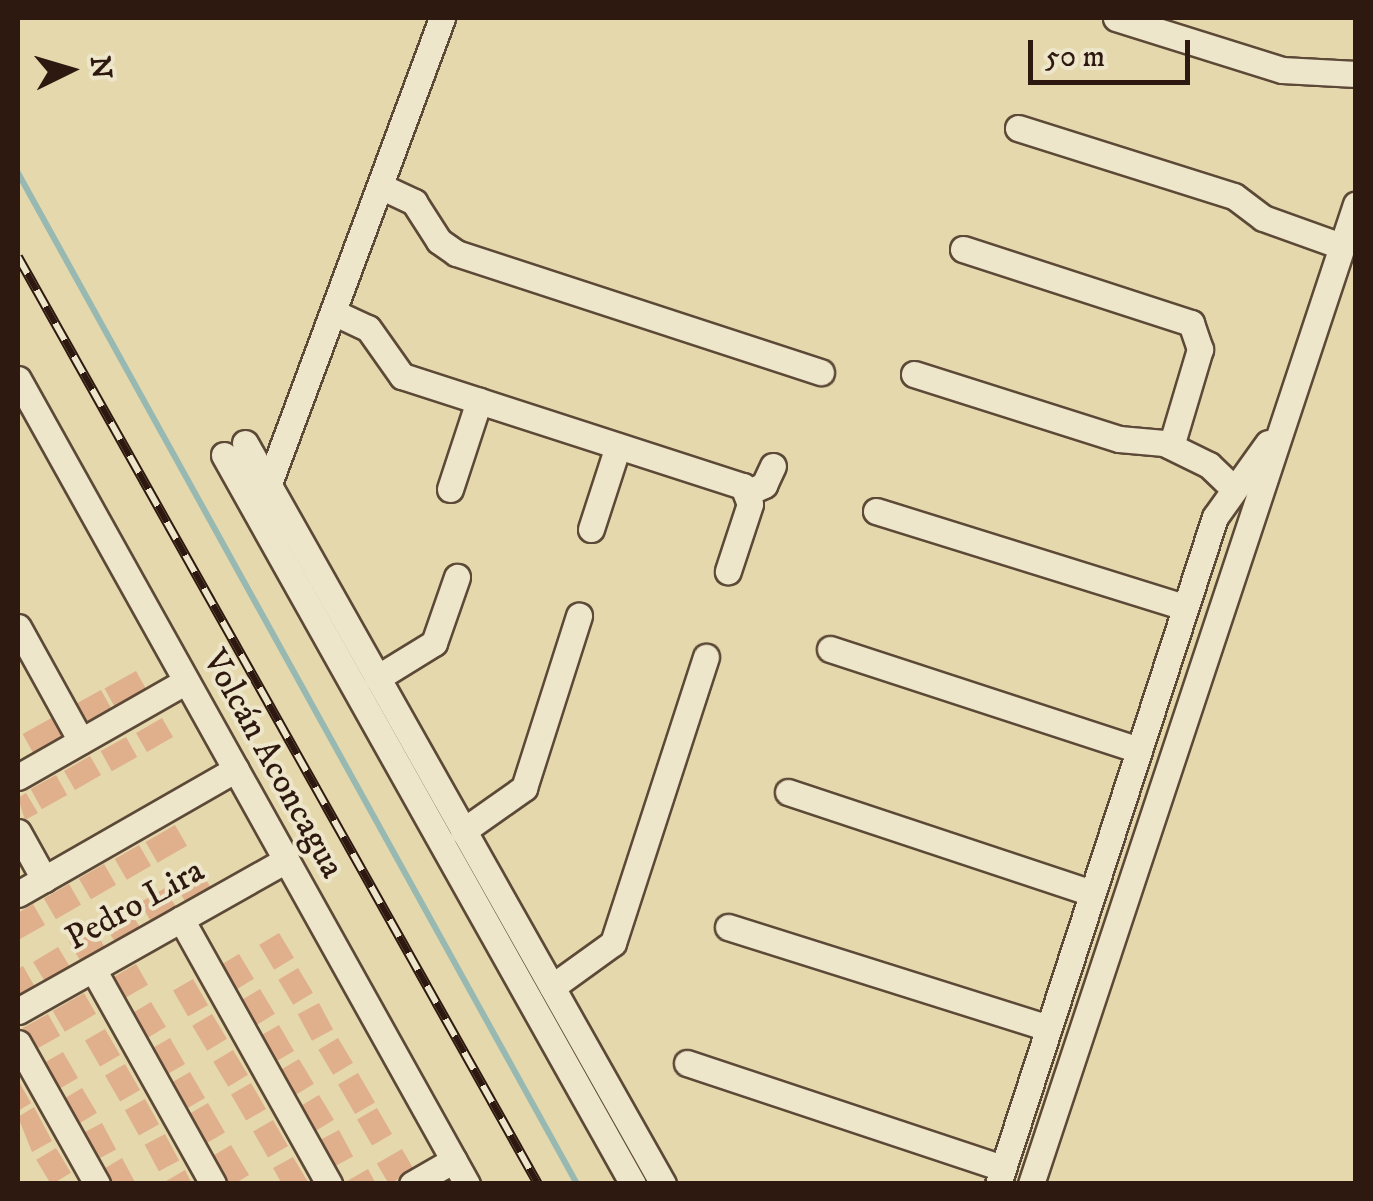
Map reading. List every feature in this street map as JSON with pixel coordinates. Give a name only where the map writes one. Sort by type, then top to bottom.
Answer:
[{"type":"street","points":[[255,511],[269,487],[442,18]]},
{"type":"street","points":[[1116,18],[1282,70],[1356,74]]},
{"type":"street","points":[[1018,128],[1234,196],[1263,218],[1341,246]]},
{"type":"street","points":[[380,186],[414,202],[439,241],[456,254],[821,372]]},
{"type":"street","points":[[1031,1184],[1277,432],[1356,204]]},
{"type":"street","points":[[964,249],[1191,323],[1200,349],[1171,446]]},
{"type":"street","points":[[334,312],[368,328],[402,376],[749,492],[764,485],[772,466]]},
{"type":"street","points":[[914,374],[1119,438],[1171,446],[1209,465],[1231,486]]},
{"type":"street","name":"Volcán Aconcagua","points":[[18,380],[26,415],[186,681],[467,1184]]},
{"type":"street","points":[[450,488],[479,401]]},
{"type":"street","points":[[686,1064],[1000,1176],[1138,750],[1231,486],[1277,432]]},
{"type":"street","points":[[591,530],[618,446]]},
{"type":"street","points":[[633,1184],[255,511],[235,449],[269,487],[663,1184]]},
{"type":"street","points":[[728,571],[749,492]]},
{"type":"street","points":[[876,511],[1186,607]]},
{"type":"street","points":[[377,678],[434,643],[458,577]]},
{"type":"street","points":[[463,831],[524,788],[579,616]]},
{"type":"street","points":[[18,627],[81,741]]},
{"type":"street","points":[[830,649],[1138,750]]},
{"type":"street","points":[[552,987],[613,943],[706,657]]},
{"type":"street","points":[[18,777],[186,681]]},
{"type":"street","points":[[18,894],[236,770]]},
{"type":"street","points":[[788,792],[1092,892]]},
{"type":"street","points":[[18,832],[44,879]]},
{"type":"street","name":"Pedro Lira","points":[[18,1011],[286,860]]},
{"type":"street","points":[[181,920],[329,1184]]},
{"type":"street","points":[[728,928],[1048,1028]]},
{"type":"street","points":[[93,969],[213,1184]]},
{"type":"street","points":[[18,1043],[97,1184]]},
{"type":"street","points":[[412,1184],[454,1160]]},
{"type":"building","points":[[136,671],[148,693],[117,710],[105,688]]},
{"type":"building","points":[[101,690],[113,712],[87,726],[75,705]]},
{"type":"building","points":[[55,716],[67,738],[35,756],[23,734]]},
{"type":"building","points":[[162,718],[173,737],[147,752],[136,733]]},
{"type":"building","points":[[126,737],[137,757],[112,771],[101,751]]},
{"type":"building","points":[[90,756],[101,775],[75,790],[64,771]]},
{"type":"building","points":[[56,775],[67,795],[42,809],[31,789]]},
{"type":"building","points":[[26,793],[38,813],[25,820],[18,798]]},
{"type":"building","points":[[175,825],[187,846],[158,863],[146,842]]},
{"type":"building","points":[[139,845],[151,866],[127,880],[115,859]]},
{"type":"building","points":[[104,864],[116,885],[91,899],[79,878]]},
{"type":"building","points":[[199,868],[211,888],[186,903],[174,883]]},
{"type":"building","points":[[69,884],[81,905],[56,919],[44,898]]},
{"type":"building","points":[[165,888],[177,909],[152,923],[140,903]]},
{"type":"building","points":[[33,904],[45,925],[20,939],[18,913]]},
{"type":"building","points":[[128,908],[141,929],[117,945],[103,923]]},
{"type":"building","points":[[93,927],[105,948],[81,962],[69,941]]},
{"type":"building","points":[[279,933],[294,958],[274,970],[259,945]]},
{"type":"building","points":[[58,947],[70,967],[45,982],[33,962]]},
{"type":"building","points":[[239,954],[254,979],[234,991],[219,966]]},
{"type":"building","points":[[136,964],[148,985],[123,999],[111,978]]},
{"type":"building","points":[[23,966],[35,987],[18,997],[18,969]]},
{"type":"building","points":[[298,968],[313,993],[293,1005],[278,980]]},
{"type":"building","points":[[193,979],[208,1005],[188,1016],[173,990]]},
{"type":"building","points":[[260,989],[275,1014],[255,1026],[240,1001]]},
{"type":"building","points":[[84,993],[96,1014],[65,1032],[53,1011]]},
{"type":"building","points":[[151,1002],[166,1027],[146,1039],[131,1014]]},
{"type":"building","points":[[319,1003],[333,1029],[312,1041],[298,1014]]},
{"type":"building","points":[[48,1014],[60,1036],[35,1050],[23,1028]]},
{"type":"building","points":[[212,1014],[227,1039],[207,1051],[192,1026]]},
{"type":"building","points":[[279,1025],[294,1051],[274,1062],[259,1036]]},
{"type":"building","points":[[105,1029],[120,1055],[100,1066],[85,1040]]},
{"type":"building","points":[[170,1038],[185,1064],[165,1075],[150,1050]]},
{"type":"building","points":[[338,1038],[353,1063],[333,1075],[318,1050]]},
{"type":"building","points":[[233,1050],[248,1075],[228,1087],[213,1062]]},
{"type":"building","points":[[63,1052],[78,1078],[58,1089],[43,1064]]},
{"type":"building","points":[[299,1059],[314,1084],[294,1096],[279,1071]]},
{"type":"building","points":[[125,1064],[140,1090],[120,1101],[105,1076]]},
{"type":"building","points":[[190,1072],[205,1098],[185,1109],[170,1084]]},
{"type":"building","points":[[358,1073],[375,1102],[355,1114],[338,1084]]},
{"type":"building","points":[[18,1080],[31,1103],[18,1111]]},
{"type":"building","points":[[251,1083],[266,1109],[246,1120],[231,1094]]},
{"type":"building","points":[[82,1088],[97,1113],[77,1125],[62,1100]]},
{"type":"building","points":[[319,1095],[334,1120],[314,1132],[299,1107]]},
{"type":"building","points":[[145,1099],[159,1124],[139,1136],[125,1110]]},
{"type":"building","points":[[208,1103],[225,1132],[205,1144],[188,1114]]},
{"type":"building","points":[[34,1107],[52,1141],[32,1152],[18,1117]]},
{"type":"building","points":[[377,1108],[392,1134],[372,1145],[357,1120]]},
{"type":"building","points":[[273,1120],[288,1146],[268,1157],[253,1132]]},
{"type":"building","points":[[102,1123],[116,1149],[95,1161],[81,1134]]},
{"type":"building","points":[[339,1130],[353,1156],[332,1168],[318,1141]]},
{"type":"building","points":[[165,1134],[179,1160],[159,1171],[145,1145]]},
{"type":"building","points":[[231,1145],[249,1175],[228,1184],[211,1157]]},
{"type":"building","points":[[56,1148],[71,1173],[51,1184],[36,1160]]},
{"type":"building","points":[[402,1149],[414,1170],[389,1184],[377,1164]]},
{"type":"building","points":[[293,1157],[306,1184],[282,1184],[273,1168]]},
{"type":"building","points":[[122,1158],[136,1184],[110,1184],[102,1170]]},
{"type":"building","points":[[368,1169],[376,1184],[342,1184]]},
{"type":"building","points":[[185,1170],[192,1184],[161,1184]]},
{"type":"waterway","points":[[18,173],[577,1184]]},
{"type":"railway","points":[[18,257],[538,1184]]}]
